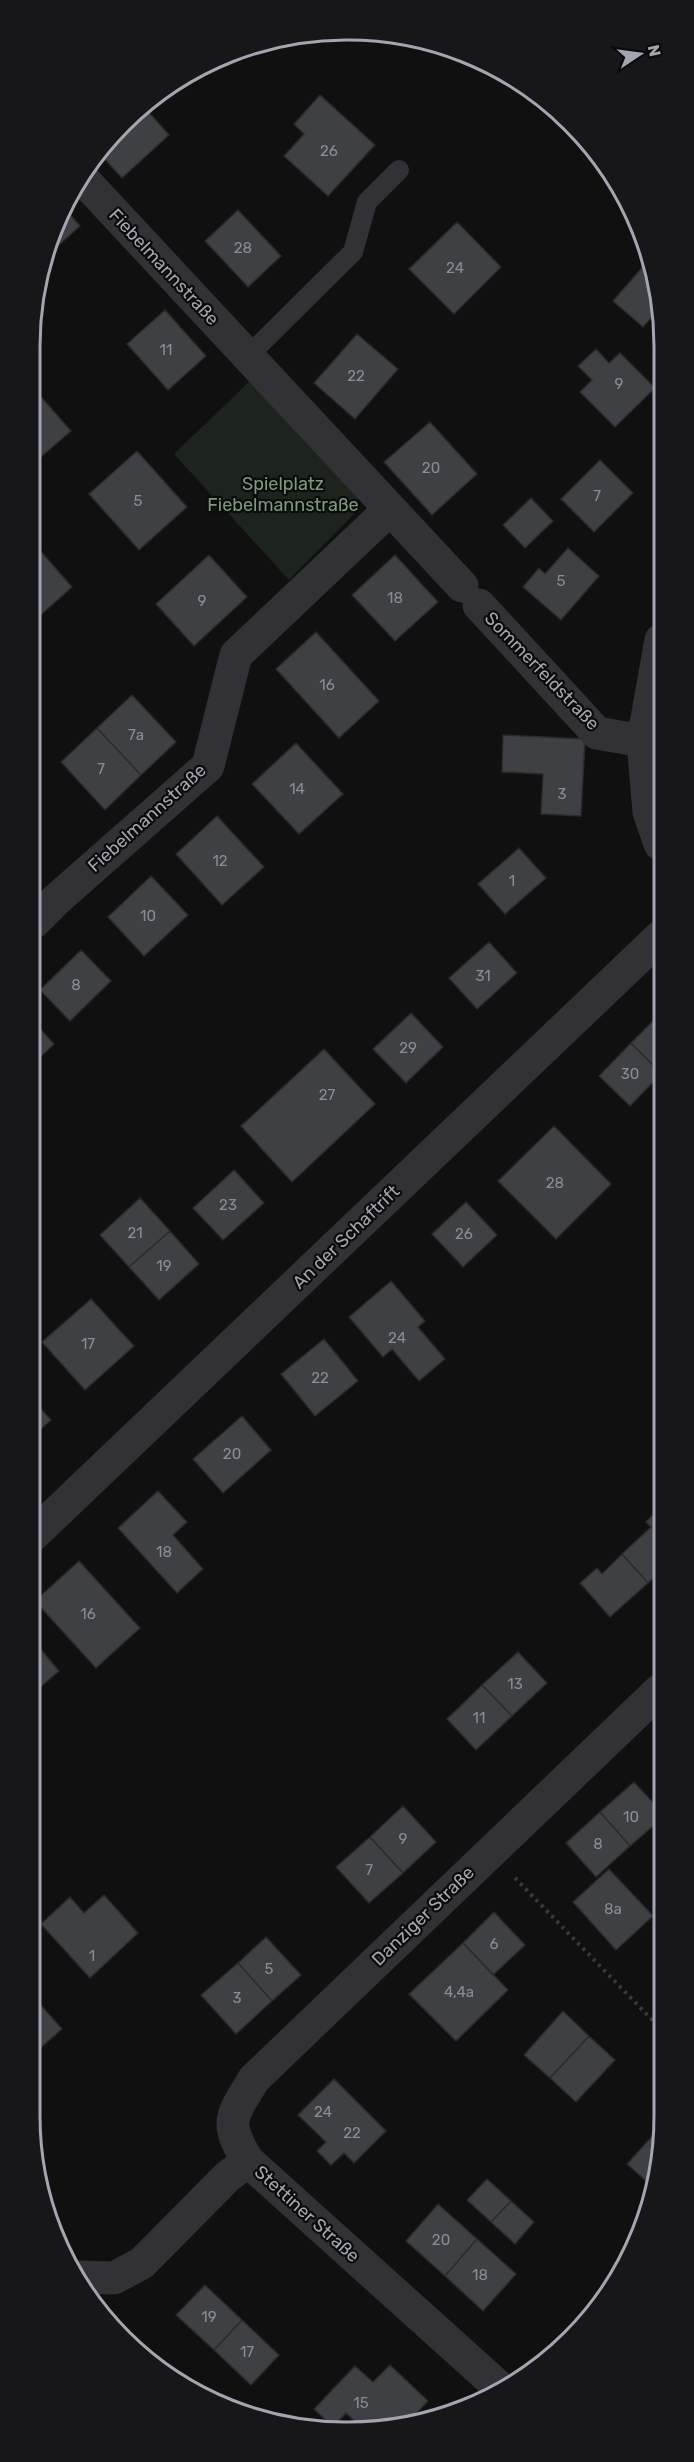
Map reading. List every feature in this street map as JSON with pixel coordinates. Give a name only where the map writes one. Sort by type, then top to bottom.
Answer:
[{"type":"street","name":"Fiebelmannstraße","points":[[88,184],[471,596]]},
{"type":"street","name":"Fiebelmannstraße","points":[[40,917],[208,766],[236,655],[390,509]]},
{"type":"street","name":"Sommerfeldstraße","points":[[471,596],[597,733],[643,741]]},
{"type":"street","points":[[654,679],[643,741],[649,812],[654,827]]},
{"type":"street","name":"An der Schaftrift","points":[[40,1528],[654,944]]},
{"type":"street","name":"Danziger Straße","points":[[248,2161],[235,2139],[232,2115],[254,2079],[654,1696]]},
{"type":"street","name":"Stettiner Straße","points":[[87,2277],[114,2278],[142,2263],[227,2177],[248,2161],[495,2383]]},
{"type":"lane","points":[[247,357],[353,252],[366,202],[399,171]]},
{"type":"path","points":[[490,1852],[654,2022]]},
{"type":"green space","name":"Spielplatz Fiebelmannstraße","points":[[251,380],[358,496],[357,511],[289,580],[174,454]]},
{"type":"building","points":[[320,95],[375,145],[328,196],[284,156],[304,134],[294,124]]},
{"type":"building","points":[[150,113],[169,135],[122,178],[105,159],[130,130]]},
{"type":"building","points":[[238,210],[281,256],[248,287],[205,241]]},
{"type":"building","points":[[70,215],[80,226],[58,246]]},
{"type":"building","points":[[457,222],[501,267],[454,314],[409,269]]},
{"type":"building","points":[[643,267],[652,317],[643,327],[613,301]]},
{"type":"building","points":[[165,310],[206,356],[168,390],[127,344]]},
{"type":"building","points":[[357,334],[398,369],[355,419],[314,383]]},
{"type":"building","points":[[596,349],[609,363],[620,353],[654,389],[615,427],[580,392],[592,380],[578,366]]},
{"type":"building","points":[[40,396],[71,431],[40,458]]},
{"type":"building","points":[[430,422],[477,474],[432,515],[384,462]]},
{"type":"building","points":[[137,451],[187,507],[139,550],[89,494]]},
{"type":"building","points":[[600,460],[633,493],[594,532],[561,499]]},
{"type":"building","points":[[531,498],[553,521],[525,548],[503,525]]},
{"type":"building","points":[[568,548],[599,576],[561,620],[523,587],[539,568],[545,574]]},
{"type":"building","points":[[40,550],[72,587],[40,616]]},
{"type":"building","points":[[209,555],[247,597],[194,646],[156,604]]},
{"type":"building","points":[[395,555],[438,602],[395,641],[352,595]]},
{"type":"building","points":[[316,632],[379,701],[339,738],[276,669]]},
{"type":"building","points":[[132,695],[176,742],[141,775],[97,728]]},
{"type":"building","points":[[97,728],[141,775],[105,810],[61,762]]},
{"type":"building","points":[[503,735],[585,739],[581,816],[541,814],[543,774],[502,772]]},
{"type":"building","points":[[296,743],[343,794],[299,834],[252,784]]},
{"type":"building","points":[[217,816],[264,867],[222,905],[176,854]]},
{"type":"building","points":[[519,848],[546,878],[505,914],[478,884]]},
{"type":"building","points":[[151,876],[188,915],[144,956],[108,917]]},
{"type":"building","points":[[489,942],[517,973],[477,1009],[449,978]]},
{"type":"building","points":[[81,950],[111,981],[70,1021],[40,990]]},
{"type":"building","points":[[411,1013],[443,1047],[406,1083],[373,1049]]},
{"type":"building","points":[[654,1020],[654,1066],[631,1043]]},
{"type":"building","points":[[40,1029],[54,1044],[40,1057]]},
{"type":"building","points":[[631,1043],[654,1066],[654,1081],[630,1106],[599,1076]]},
{"type":"building","points":[[324,1049],[375,1104],[292,1182],[241,1126]]},
{"type":"building","points":[[554,1126],[611,1184],[556,1239],[498,1181]]},
{"type":"building","points":[[234,1170],[264,1203],[223,1240],[193,1208]]},
{"type":"building","points":[[140,1198],[170,1231],[129,1267],[100,1235]]},
{"type":"building","points":[[466,1202],[497,1235],[463,1267],[432,1234]]},
{"type":"building","points":[[170,1231],[199,1264],[159,1300],[129,1267]]},
{"type":"building","points":[[391,1281],[425,1321],[418,1327],[445,1359],[419,1381],[392,1349],[383,1357],[349,1317]]},
{"type":"building","points":[[91,1299],[134,1346],[85,1390],[42,1342]]},
{"type":"building","points":[[324,1339],[358,1381],[315,1416],[281,1374]]},
{"type":"building","points":[[40,1408],[51,1420],[40,1430]]},
{"type":"building","points":[[242,1416],[271,1450],[223,1493],[193,1459]]},
{"type":"building","points":[[158,1491],[187,1522],[173,1535],[203,1569],[177,1593],[118,1528]]},
{"type":"building","points":[[654,1514],[654,1578],[648,1583],[622,1554],[651,1527],[646,1522]]},
{"type":"building","points":[[622,1554],[648,1583],[610,1617],[580,1583],[597,1568],[602,1574]]},
{"type":"building","points":[[79,1561],[140,1628],[96,1668],[40,1606],[40,1596]]},
{"type":"building","points":[[40,1648],[59,1671],[40,1687]]},
{"type":"building","points":[[518,1652],[547,1683],[512,1716],[482,1685]]},
{"type":"building","points":[[482,1685],[512,1716],[476,1750],[447,1719]]},
{"type":"building","points":[[634,1782],[654,1804],[654,1825],[630,1846],[600,1812]]},
{"type":"building","points":[[403,1806],[436,1842],[403,1873],[370,1837]]},
{"type":"building","points":[[600,1812],[630,1846],[596,1877],[566,1843]]},
{"type":"building","points":[[370,1837],[403,1873],[369,1903],[336,1867]]},
{"type":"building","points":[[609,1869],[653,1916],[616,1950],[573,1902]]},
{"type":"building","points":[[104,1895],[138,1933],[90,1978],[41,1924],[70,1897],[84,1913]]},
{"type":"building","points":[[494,1912],[525,1945],[493,1975],[463,1943]]},
{"type":"building","points":[[266,1937],[301,1975],[272,2001],[238,1963]]},
{"type":"building","points":[[463,1943],[508,1990],[456,2041],[409,1994]]},
{"type":"building","points":[[238,1963],[272,2001],[236,2034],[201,1995]]},
{"type":"building","points":[[40,2004],[62,2029],[40,2048]]},
{"type":"building","points":[[563,2011],[589,2036],[550,2078],[524,2055]]},
{"type":"building","points":[[589,2036],[615,2060],[576,2102],[550,2078]]},
{"type":"building","points":[[334,2079],[386,2131],[354,2163],[344,2153],[331,2165],[317,2151],[326,2142],[298,2115]]},
{"type":"building","points":[[653,2135],[646,2181],[627,2164]]},
{"type":"building","points":[[487,2179],[511,2201],[491,2222],[467,2200]]},
{"type":"building","points":[[511,2201],[534,2222],[515,2244],[491,2222]]},
{"type":"building","points":[[438,2204],[477,2239],[445,2276],[406,2241]]},
{"type":"building","points":[[477,2239],[516,2274],[483,2311],[445,2276]]},
{"type":"building","points":[[205,2285],[242,2320],[214,2350],[176,2315]]},
{"type":"building","points":[[242,2320],[279,2355],[251,2385],[214,2350]]},
{"type":"building","points":[[390,2365],[428,2401],[416,2414],[367,2421],[355,2422],[346,2413],[338,2422],[327,2421],[314,2409],[355,2366],[373,2382]]}]
